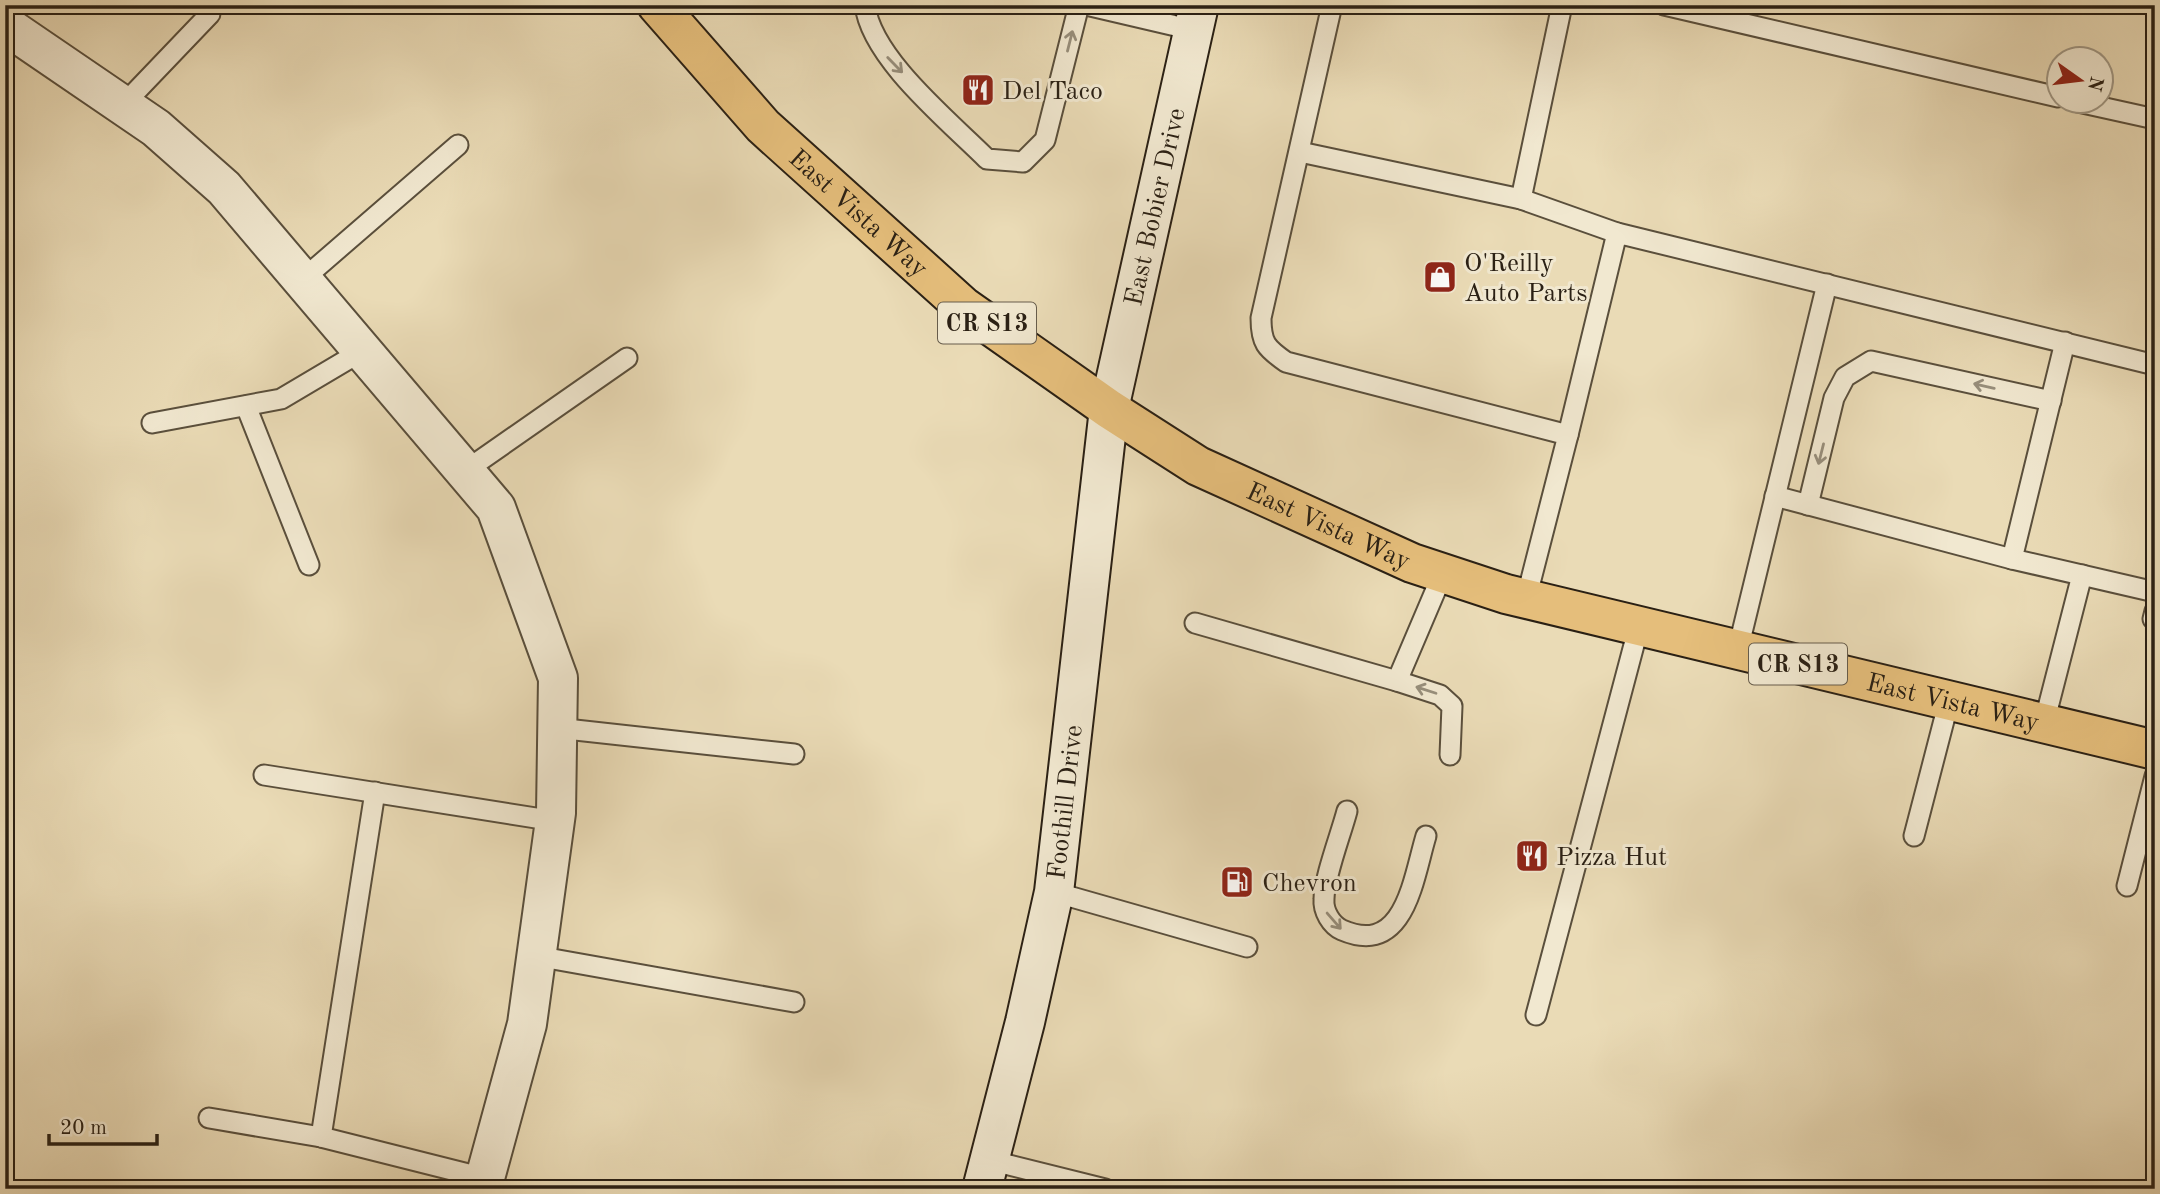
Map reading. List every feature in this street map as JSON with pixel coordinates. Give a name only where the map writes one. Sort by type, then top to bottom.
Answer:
[{"type":"main road","name":"East Vista Way","points":[[657,5],[763,126],[964,307],[1110,409],[1198,466],[1412,563],[1526,599],[2155,750]]},
{"type":"street","name":"East Bobier Drive","points":[[1110,409],[1196,18]]},
{"type":"street","points":[[5,25],[156,128],[224,188],[496,508],[558,678],[555,821],[527,1024],[483,1183]]},
{"type":"street","name":"Foothill Drive","points":[[986,1175],[1025,1022],[1054,892],[1110,409]]},
{"type":"lane","points":[[865,5],[866,18],[886,56],[987,159],[1023,162],[1045,140],[1079,5]]},
{"type":"lane","points":[[1086,5],[1196,18]]},
{"type":"lane","points":[[1332,5],[1261,318],[1261,337],[1270,351],[1286,362],[1568,435]]},
{"type":"lane","points":[[1521,200],[1562,5]]},
{"type":"lane","points":[[1664,5],[2044,94]]},
{"type":"lane","points":[[123,105],[211,8]]},
{"type":"lane","points":[[2114,110],[2155,120]]},
{"type":"lane","points":[[302,280],[458,145]]},
{"type":"lane","points":[[1300,152],[1521,200],[1617,233],[2155,365]]},
{"type":"lane","points":[[1526,599],[1617,233]]},
{"type":"lane","points":[[1738,649],[1827,284]]},
{"type":"lane","points":[[2012,559],[2065,342]]},
{"type":"lane","points":[[152,423],[281,399],[362,351]]},
{"type":"lane","points":[[464,471],[627,358]]},
{"type":"lane","points":[[1808,505],[1834,398],[1845,377],[1871,361],[2051,401]]},
{"type":"lane","points":[[246,406],[309,565]]},
{"type":"lane","points":[[1774,496],[2012,559],[2155,592]]},
{"type":"lane","points":[[1397,681],[1443,573]]},
{"type":"lane","points":[[2044,723],[2082,575]]},
{"type":"lane","points":[[1195,624],[1440,695],[1452,706],[1450,755]]},
{"type":"lane","points":[[1536,1015],[1639,626]]},
{"type":"lane","points":[[1914,836],[1949,701]]},
{"type":"lane","points":[[557,728],[794,754]]},
{"type":"lane","points":[[264,775],[555,821]]},
{"type":"lane","points":[[2127,886],[2155,776]]},
{"type":"lane","points":[[321,1137],[375,792]]},
{"type":"lane","points":[[1347,811],[1323,898],[1326,915],[1339,929],[1359,935],[1381,934],[1398,921],[1426,836]]},
{"type":"lane","points":[[1054,892],[1248,947]]},
{"type":"lane","points":[[536,956],[794,1002]]},
{"type":"lane","points":[[209,1118],[321,1137],[483,1183]]},
{"type":"lane","points":[[986,1175],[1105,1189]]},
{"type":"place","name":"Del Taco","points":[[978,90]]},
{"type":"place","name":"O'Reilly Auto Parts","points":[[1440,277]]},
{"type":"place","name":"Pizza Hut","points":[[1532,856]]},
{"type":"place","name":"Chevron","points":[[1237,882]]}]
